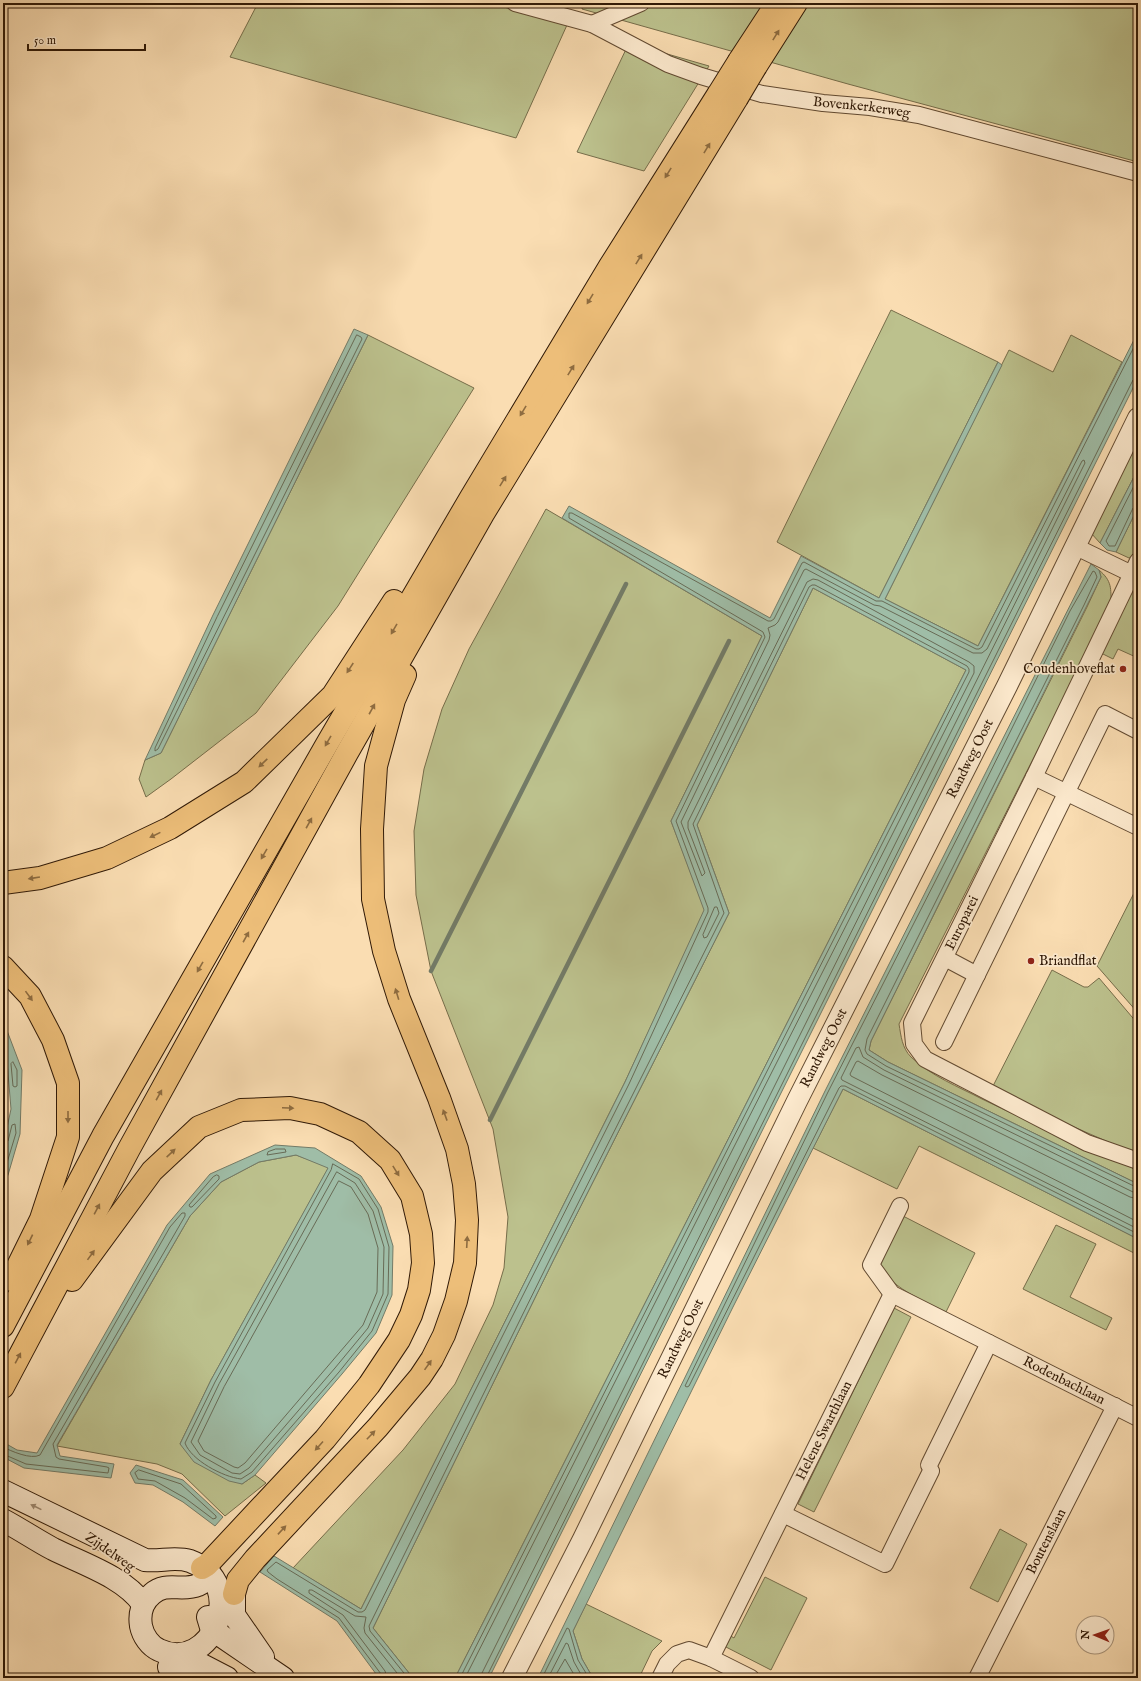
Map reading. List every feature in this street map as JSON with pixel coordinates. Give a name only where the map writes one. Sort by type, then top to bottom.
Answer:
[{"type":"highway","points":[[748,64],[777,3]]},
{"type":"highway","points":[[3,1326],[104,1136],[327,744],[476,506],[748,64],[796,3]]},
{"type":"highway","points":[[3,883],[40,878],[107,858],[170,828],[244,782],[333,695],[402,589],[476,506]]},
{"type":"highway","points":[[3,1387],[133,1142],[332,781],[476,506]]},
{"type":"highway","points":[[33,1330],[78,1272],[152,1171],[199,1127],[241,1110],[290,1108],[320,1114],[359,1132],[390,1160],[412,1196],[421,1234],[423,1263],[419,1290],[399,1340],[374,1379],[325,1439],[281,1488],[207,1565],[206,1579],[238,1580],[255,1559],[378,1427],[420,1378],[432,1359],[444,1335],[456,1301],[465,1262],[467,1220],[464,1184],[457,1149],[439,1098],[399,999],[384,951],[373,899],[372,829],[376,766],[394,700],[422,634],[449,587],[476,506]]},
{"type":"highway","points":[[3,967],[30,996],[53,1040],[68,1083],[68,1137],[41,1219],[3,1296]]},
{"type":"main road","name":"Zijdelweg","points":[[3,1491],[145,1560],[153,1569]]},
{"type":"main road","name":"Zijdelweg","points":[[3,1520],[54,1549],[94,1568],[135,1602]]},
{"type":"main road","points":[[227,1678],[183,1653],[174,1654],[147,1650],[132,1643],[126,1620],[153,1569],[175,1558],[206,1579],[234,1615],[239,1625],[278,1674]]},
{"type":"main road","points":[[135,1602],[147,1598],[160,1588],[167,1586],[182,1588],[206,1579]]},
{"type":"main road","points":[[192,1657],[205,1642],[217,1623],[221,1601],[206,1579]]},
{"type":"main road","points":[[217,1623],[278,1674]]},
{"type":"main road","points":[[192,1657],[203,1652],[213,1656],[237,1678]]},
{"type":"street","name":"Bovenkerkerweg","points":[[515,3],[592,24],[668,64],[700,76],[762,94],[823,103],[870,107],[919,115],[1138,173]]},
{"type":"street","points":[[592,24],[641,3]]},
{"type":"street","name":"Randweg Oost","points":[[512,1678],[583,1539],[797,1101],[1003,693],[1138,418]]},
{"type":"street","name":"Europarei","points":[[1074,546],[1135,567],[1034,777],[912,1023],[914,1044],[925,1059],[1087,1143],[1138,1161]]},
{"type":"street","points":[[944,1042],[1105,714],[1138,731]]},
{"type":"street","points":[[1034,777],[1068,792],[1138,827]]},
{"type":"street","points":[[945,958],[977,975]]},
{"type":"street","points":[[892,1294],[871,1265],[900,1206]]},
{"type":"street","name":"Rodenbachlaan","points":[[892,1294],[1138,1418]]},
{"type":"street","name":"Helene Swarthlaan","points":[[711,1658],[892,1294]]},
{"type":"street","points":[[783,1514],[885,1564],[989,1343]]},
{"type":"street","name":"Boutenslaan","points":[[977,1678],[1114,1406]]},
{"type":"street","points":[[660,1678],[667,1664],[677,1654],[689,1650],[711,1658],[750,1678]]},
{"type":"green space","points":[[258,3],[490,3],[567,25],[516,138],[230,57]]},
{"type":"green space","points":[[583,3],[1138,3],[1138,162],[848,84],[582,9]]},
{"type":"green space","points":[[629,43],[709,66],[644,171],[577,152]]},
{"type":"green space","points":[[891,310],[998,362],[879,598],[777,542]]},
{"type":"green space","points":[[368,335],[474,388],[338,606],[256,713],[146,797],[139,779],[145,760],[161,753]]},
{"type":"green space","points":[[1071,335],[1122,362],[978,646],[885,599],[1009,350],[1053,372]]},
{"type":"green space","points":[[1138,438],[1138,469],[1100,543],[1091,533]]},
{"type":"green space","points":[[1138,507],[1138,547],[1134,556],[1129,558],[1116,552]]},
{"type":"green space","points":[[546,509],[762,636],[671,821],[705,910],[625,1082],[361,1609],[293,1568],[403,1450],[455,1384],[493,1305],[504,1268],[508,1217],[493,1129],[431,971],[416,895],[414,831],[424,769],[442,709],[469,649]]},
{"type":"green space","points":[[1099,570],[1109,581],[1111,605],[899,1024],[902,1042],[906,1050],[911,1057],[927,1070],[1040,1127],[1138,1170],[1138,1184],[888,1062],[869,1050],[871,1041],[1087,607],[1101,577]]},
{"type":"green space","points":[[813,588],[966,670],[455,1678],[413,1678],[373,1628],[554,1259],[729,913],[697,825]]},
{"type":"green space","points":[[1133,589],[1138,592],[1138,658],[1118,649],[1113,659],[1101,653]]},
{"type":"green space","points":[[1134,893],[1138,895],[1138,1013],[1097,966]]},
{"type":"green space","points":[[1052,970],[1084,987],[1088,987],[1099,978],[1138,1024],[1138,1155],[1074,1127],[992,1088]]},
{"type":"green space","points":[[3,1060],[8,1134],[3,1146]]},
{"type":"green space","points":[[843,1089],[1138,1239],[1138,1255],[919,1146],[897,1189],[813,1148]]},
{"type":"green space","points":[[296,1155],[329,1167],[211,1380],[180,1444],[242,1484],[255,1475],[266,1483],[225,1516],[182,1474],[157,1464],[57,1446],[190,1216],[221,1182],[259,1162]]},
{"type":"green space","points":[[903,1216],[975,1253],[946,1312],[898,1286],[889,1279],[883,1271],[880,1263]]},
{"type":"green space","points":[[1056,1225],[1096,1244],[1070,1297],[1112,1318],[1106,1330],[1023,1289]]},
{"type":"green space","points":[[894,1308],[911,1317],[814,1512],[798,1504]]},
{"type":"green space","points":[[1000,1529],[1027,1544],[998,1602],[970,1588]]},
{"type":"green space","points":[[765,1577],[807,1598],[771,1670],[724,1646],[729,1635],[734,1638]]},
{"type":"green space","points":[[586,1604],[662,1641],[652,1651],[639,1678],[593,1678],[582,1659],[573,1631]]},
{"type":"water","points":[[354,329],[368,335],[161,753],[145,760],[213,615]]},
{"type":"water","points":[[1138,332],[1138,378],[489,1678],[455,1678],[966,670],[813,588],[697,825],[729,913],[554,1259],[373,1628],[413,1678],[379,1678],[337,1621],[260,1572],[274,1556],[361,1609],[625,1082],[704,910],[671,821],[762,636],[562,518],[569,506],[770,618],[801,556],[879,598],[998,362],[1002,365],[885,599],[978,646]]},
{"type":"water","points":[[1138,469],[1138,507],[1116,552],[1107,550],[1100,543]]},
{"type":"water","points":[[1091,564],[1099,570],[1101,577],[871,1041],[869,1050],[888,1062],[1138,1184],[1138,1239],[843,1089],[733,1307],[573,1631],[582,1659],[593,1678],[538,1678],[825,1091]]},
{"type":"water","points":[[3,1024],[6,1028],[22,1070],[20,1134],[8,1175],[3,1185],[3,1147],[11,1109],[7,1061],[3,1053]]},
{"type":"water","points":[[275,1145],[315,1148],[361,1176],[381,1207],[393,1246],[392,1295],[376,1333],[255,1475],[242,1484],[229,1481],[194,1462],[180,1444],[211,1380],[328,1168],[296,1155],[259,1162],[221,1182],[190,1216],[57,1445],[60,1456],[114,1464],[111,1478],[24,1468],[3,1457],[3,1442],[17,1450],[37,1453],[167,1225],[210,1174]]},
{"type":"water","points":[[136,1465],[183,1480],[223,1517],[215,1526],[183,1502],[153,1485],[135,1483],[130,1473]]},
{"type":"waterway","points":[[431,971],[626,584]]},
{"type":"waterway","points":[[490,1120],[729,641]]},
{"type":"place","name":"Coudenhoveflat","points":[[1123,669]]},
{"type":"place","name":"Briandflat","points":[[1031,961]]}]
